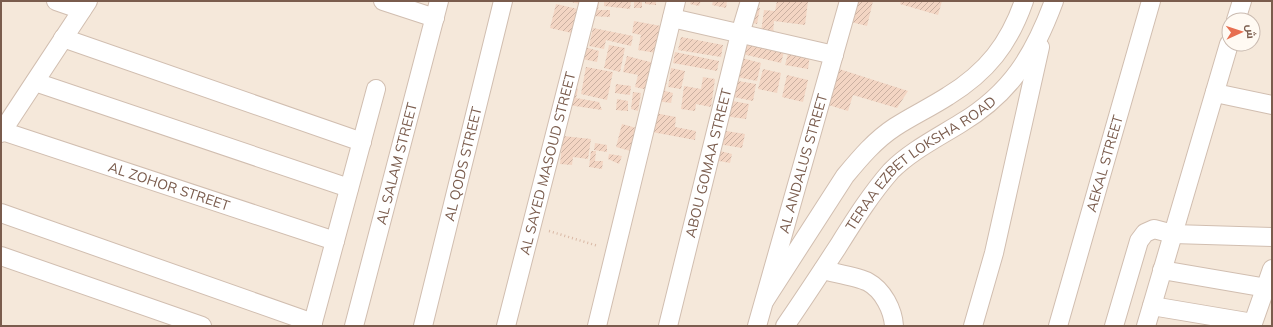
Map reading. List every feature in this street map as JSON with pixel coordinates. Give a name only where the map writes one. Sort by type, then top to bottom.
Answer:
[{"type":"street","points":[[2,132],[85,5],[56,1]]},
{"type":"street","points":[[383,1],[437,9]]},
{"type":"street","name":"AL QODS STREET","points":[[422,326],[503,1]]},
{"type":"street","name":"AL SAYED MASOUD STREET","points":[[506,326],[589,1]]},
{"type":"street","name":"ABOU GOMAA STREET","points":[[668,326],[740,34],[750,1]]},
{"type":"street","name":"AL ANDALUS STREET","points":[[757,326],[850,1]]},
{"type":"street","points":[[765,300],[845,176],[860,158],[895,127],[949,96],[981,72],[994,59],[1008,36],[1024,1]]},
{"type":"street","name":"TERAA EZBET LOKSHA ROAD","points":[[785,326],[869,198],[892,170],[910,155],[980,110],[998,96],[1014,79],[1028,57],[1046,23],[1054,1]]},
{"type":"street","name":"AEKAL STREET","points":[[1058,326],[1151,1]]},
{"type":"street","points":[[1239,12],[1242,1]]},
{"type":"street","name":"AL SALAM STREET","points":[[354,326],[437,9]]},
{"type":"street","points":[[597,326],[674,10],[740,34],[834,55]]},
{"type":"street","points":[[973,326],[994,252],[1046,23]]},
{"type":"street","points":[[63,38],[362,142]]},
{"type":"street","points":[[1146,326],[1227,52]]},
{"type":"street","points":[[35,82],[349,188]]},
{"type":"street","points":[[1,213],[312,325],[376,90]]},
{"type":"street","points":[[1215,92],[1272,105]]},
{"type":"street","name":"AL ZOHOR STREET","points":[[2,132],[335,241]]},
{"type":"street","points":[[1114,326],[1141,236],[1149,230],[1154,229],[1173,234],[1272,237]]},
{"type":"street","points":[[1,256],[202,326]]},
{"type":"street","points":[[1152,306],[1252,324],[1269,288],[1272,269]]},
{"type":"street","points":[[823,270],[867,281],[874,286],[889,306],[894,326]]},
{"type":"street","points":[[1162,270],[1269,288]]},
{"type":"path","points":[[531,226],[616,251]]},
{"type":"shaded area","points":[[1,1],[1272,1],[1272,326],[1,326]]},
{"type":"building","points":[[567,1],[584,1],[584,5]]},
{"type":"building","points":[[591,1],[599,1],[598,10],[610,10],[610,17],[590,16]]},
{"type":"building","points":[[604,1],[631,1],[630,9],[604,6]]},
{"type":"building","points":[[634,1],[642,1],[642,8],[634,8]]},
{"type":"building","points":[[645,1],[656,1],[656,5],[645,4]]},
{"type":"building","points":[[691,1],[701,1],[699,6],[690,4]]},
{"type":"building","points":[[713,1],[727,1],[726,8],[712,5]]},
{"type":"building","points":[[777,1],[808,1],[805,25],[774,21],[773,34],[761,32],[764,10],[775,11]]},
{"type":"building","points":[[852,1],[873,1],[867,26],[847,21]]},
{"type":"building","points":[[901,1],[942,1],[938,15],[900,4]]},
{"type":"building","points":[[556,4],[582,10],[576,34],[550,28]]},
{"type":"building","points":[[751,6],[760,8],[757,24],[748,22]]},
{"type":"building","points":[[634,21],[661,26],[656,53],[638,50],[641,35],[632,33]]},
{"type":"building","points":[[593,28],[633,36],[631,46],[606,40],[604,49],[589,46]]},
{"type":"building","points":[[681,37],[723,45],[721,57],[678,50]]},
{"type":"building","points":[[742,38],[785,48],[781,63],[738,53]]},
{"type":"building","points":[[609,45],[625,48],[620,72],[604,68]]},
{"type":"building","points":[[584,47],[599,51],[597,62],[582,59]]},
{"type":"building","points":[[789,50],[810,54],[808,69],[785,65]]},
{"type":"building","points":[[675,52],[719,61],[717,71],[673,63]]},
{"type":"building","points":[[627,56],[654,63],[648,90],[635,87],[638,75],[623,72]]},
{"type":"building","points":[[738,57],[761,63],[757,81],[732,76]]},
{"type":"building","points":[[586,67],[613,72],[607,100],[581,94]]},
{"type":"building","points":[[833,67],[908,91],[897,108],[853,95],[848,111],[822,103]]},
{"type":"building","points":[[671,68],[685,71],[681,89],[668,87]]},
{"type":"building","points":[[763,69],[781,73],[777,93],[758,89]]},
{"type":"building","points":[[787,75],[808,80],[803,102],[782,97]]},
{"type":"building","points":[[703,77],[715,79],[711,107],[696,104],[695,111],[681,109],[684,86],[701,89]]},
{"type":"building","points":[[661,79],[667,80],[665,91],[673,93],[671,103],[657,101]]},
{"type":"building","points":[[732,80],[756,84],[753,101],[729,96]]},
{"type":"building","points":[[616,84],[631,86],[630,95],[615,93]]},
{"type":"building","points":[[571,87],[578,89],[576,98],[599,102],[602,110],[568,105]]},
{"type":"building","points":[[633,92],[641,93],[638,111],[631,109]]},
{"type":"building","points":[[617,99],[628,101],[628,111],[616,110]]},
{"type":"building","points":[[727,100],[749,104],[746,119],[724,116]]},
{"type":"building","points":[[655,113],[676,117],[675,127],[696,131],[695,140],[652,132]]},
{"type":"building","points":[[622,124],[640,129],[634,152],[616,147]]},
{"type":"building","points":[[720,130],[745,134],[742,148],[718,144]]},
{"type":"building","points":[[563,136],[591,139],[588,159],[573,157],[572,165],[560,164]]},
{"type":"building","points":[[595,143],[607,145],[607,152],[594,150]]},
{"type":"building","points":[[716,150],[732,154],[730,163],[714,160]]},
{"type":"building","points":[[591,151],[596,151],[595,161],[603,161],[602,169],[589,167]]},
{"type":"building","points":[[609,154],[622,156],[619,164],[608,159]]}]
